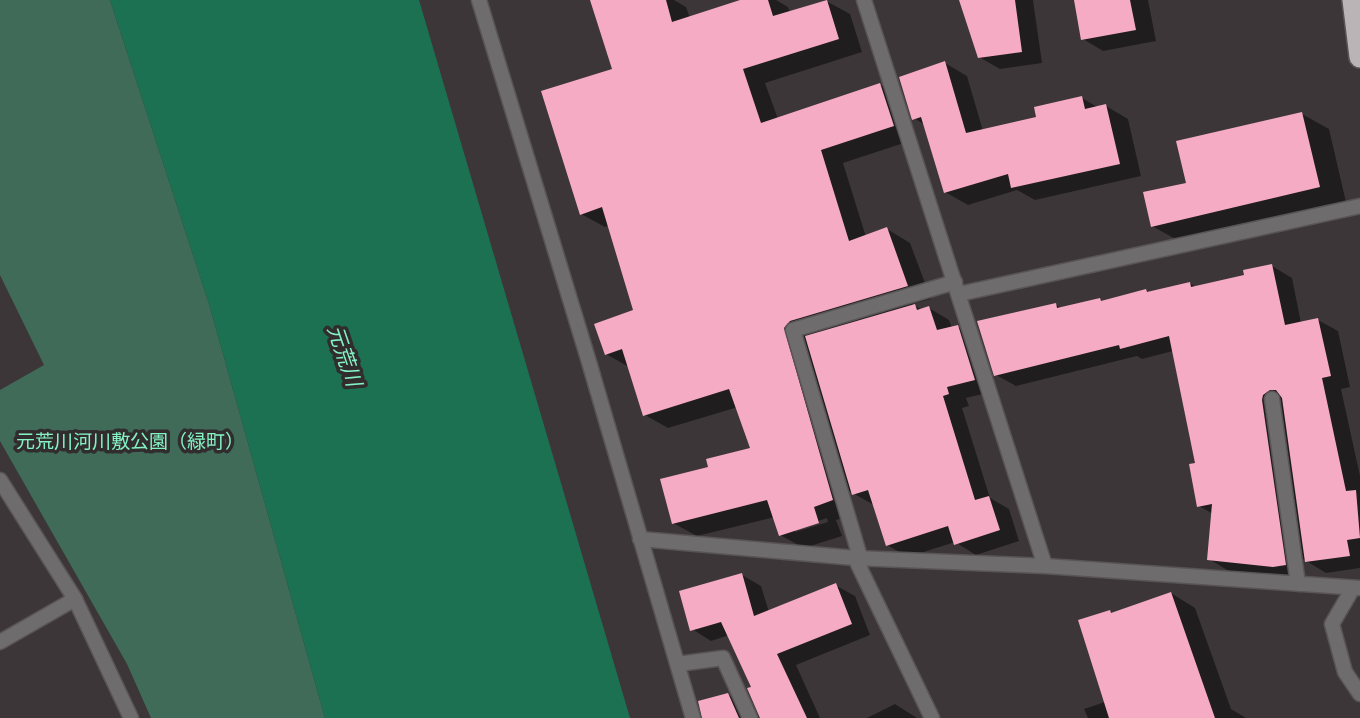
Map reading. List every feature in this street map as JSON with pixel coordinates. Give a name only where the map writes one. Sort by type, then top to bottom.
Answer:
[{"type":"highway","points":[[1353,0],[1360,57]]},
{"type":"street","points":[[480,0],[694,718]]},
{"type":"street","points":[[864,0],[1045,566]]},
{"type":"street","points":[[932,718],[858,557],[793,330],[957,288],[1360,206]]},
{"type":"street","points":[[1272,398],[1298,584]]},
{"type":"street","points":[[0,480],[75,599],[131,718]]},
{"type":"street","points":[[640,539],[858,557],[1045,566],[1357,588]]},
{"type":"street","points":[[1357,588],[1332,624],[1345,672],[1360,694]]},
{"type":"street","points":[[0,642],[75,599]]},
{"type":"street","points":[[678,664],[723,658],[750,718]]},
{"type":"green space","name":"元荒川河川敷公園（緑町）","points":[[0,0],[110,0],[209,304],[325,718],[151,718],[127,664],[0,441],[0,390],[44,365],[0,275]]},
{"type":"water","name":"元荒川","points":[[110,0],[419,0],[630,718],[325,718],[209,304]]},
{"type":"building","points":[[590,0],[666,0],[672,22],[740,0],[768,0],[773,16],[827,0],[839,39],[743,69],[761,123],[880,83],[894,126],[821,150],[849,241],[887,227],[908,286],[790,321],[784,328],[833,500],[814,507],[819,523],[779,536],[767,500],[672,524],[660,479],[708,467],[706,459],[750,448],[729,389],[643,416],[622,349],[605,355],[594,324],[633,310],[602,207],[580,215],[541,91],[612,69]]},
{"type":"building","points":[[959,0],[1015,0],[1022,52],[978,58]]},
{"type":"building","points":[[1074,0],[1130,0],[1136,30],[1081,40]]},
{"type":"building","points":[[945,61],[966,133],[1036,117],[1034,107],[1082,96],[1085,109],[1106,104],[1120,164],[1011,188],[1008,174],[944,193],[921,117],[912,120],[899,77]]},
{"type":"building","points":[[1302,112],[1320,187],[1151,227],[1143,192],[1186,183],[1176,141]]},
{"type":"building","points":[[1272,264],[1285,325],[1318,318],[1331,376],[1322,378],[1346,491],[1356,490],[1360,538],[1347,540],[1350,556],[1305,562],[1282,398],[1276,390],[1270,390],[1263,395],[1262,400],[1286,565],[1273,567],[1207,560],[1212,504],[1197,507],[1189,464],[1195,463],[1169,336],[1120,349],[1119,345],[994,376],[977,321],[1056,303],[1057,308],[1190,282],[1191,287],[1244,275],[1243,270]]},
{"type":"building","points":[[915,304],[917,310],[929,306],[937,330],[958,325],[975,380],[947,387],[949,394],[943,396],[975,500],[989,496],[1000,530],[954,545],[948,526],[886,546],[868,490],[852,495],[805,336]]},
{"type":"building","points":[[742,573],[754,616],[836,583],[852,624],[777,654],[807,718],[760,718],[747,688],[751,687],[721,622],[690,631],[679,591]]},
{"type":"building","points":[[1171,592],[1215,718],[1109,718],[1078,620],[1110,610],[1111,613]]},
{"type":"building","points":[[728,693],[739,718],[702,718],[698,701]]}]
